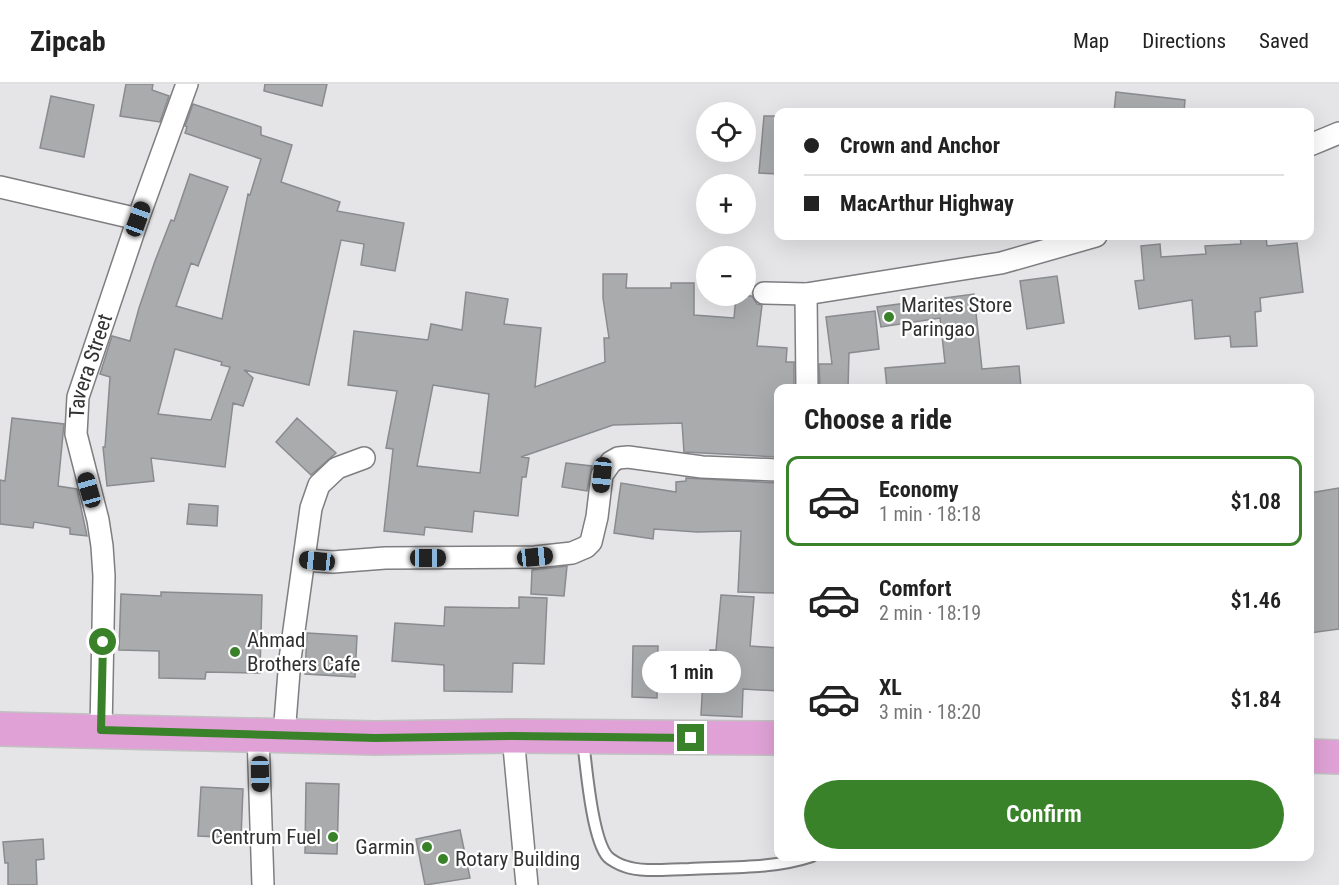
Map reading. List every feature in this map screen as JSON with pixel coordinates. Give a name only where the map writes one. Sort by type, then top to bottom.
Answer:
[{"type":"highway","points":[[0,729],[428,738],[513,736],[774,738]]},
{"type":"highway","points":[[1314,756],[1339,757]]},
{"type":"street","name":"Tavera Street","points":[[101,730],[104,576],[102,546],[98,520],[80,455],[75,418],[78,397],[138,219],[187,84]]},
{"type":"street","points":[[1314,143],[1339,133]]},
{"type":"street","points":[[0,187],[138,219]]},
{"type":"street","points":[[764,293],[806,294],[1001,263],[1082,240]]},
{"type":"street","points":[[806,294],[807,384]]},
{"type":"street","points":[[263,885],[271,735],[290,659],[311,508],[319,485],[337,468],[364,458]]},
{"type":"street","points":[[304,560],[333,562],[385,558],[535,557],[572,553],[591,542],[597,518],[602,475],[611,462],[618,458],[702,467],[774,470]]},
{"type":"street","points":[[513,736],[527,885]]},
{"type":"lane","points":[[582,737],[595,819],[601,844],[608,857],[624,866],[670,869],[751,866],[795,861]]},
{"type":"building","points":[[126,84],[153,84],[152,90],[169,96],[160,122],[120,116]]},
{"type":"building","points":[[265,84],[327,84],[322,106],[264,91]]},
{"type":"building","points":[[1116,92],[1185,100],[1184,108],[1114,108]]},
{"type":"building","points":[[51,96],[94,105],[84,157],[40,148]]},
{"type":"building","points":[[193,104],[261,127],[261,135],[292,145],[281,182],[340,202],[337,211],[404,223],[395,271],[361,265],[364,244],[341,240],[309,385],[244,370],[253,378],[243,406],[233,403],[225,467],[151,458],[154,481],[107,486],[103,447],[105,447],[110,377],[100,374],[112,336],[130,341],[155,261],[171,220],[174,221],[190,174],[228,187],[198,266],[191,263],[176,306],[222,319],[248,194],[250,195],[261,159],[185,133],[187,127],[185,126]],"holes":[[[175,349],[222,362],[221,365],[230,367],[211,420],[158,414]]]},
{"type":"building","points":[[764,116],[774,116],[774,174],[759,173]]},
{"type":"building","points":[[1240,240],[1266,240],[1267,246],[1297,243],[1303,292],[1260,298],[1261,311],[1255,312],[1257,346],[1231,347],[1230,336],[1195,339],[1192,300],[1139,309],[1135,281],[1144,280],[1141,246],[1160,244],[1161,257],[1206,254],[1205,246],[1241,244]]},
{"type":"building","points":[[603,274],[627,274],[626,288],[671,288],[671,283],[694,283],[694,315],[734,318],[735,306],[756,306],[756,302],[762,305],[757,346],[787,348],[786,362],[794,362],[794,384],[774,384],[774,457],[684,452],[682,423],[613,425],[521,457],[529,458],[526,477],[522,477],[518,516],[474,511],[472,532],[425,527],[424,535],[384,531],[393,449],[386,448],[397,391],[348,385],[354,331],[428,340],[431,324],[462,330],[466,292],[508,299],[504,324],[541,328],[535,387],[605,362],[604,338],[609,338],[603,298]],"holes":[[[433,385],[489,394],[480,473],[417,466]]]},
{"type":"building","points":[[1057,276],[1064,323],[1027,329],[1020,281]]},
{"type":"building","points":[[974,294],[982,369],[1019,366],[1021,384],[887,384],[885,368],[945,363],[940,318],[881,327],[877,307]]},
{"type":"building","points":[[875,311],[879,349],[849,353],[848,384],[820,384],[819,364],[832,364],[826,317]]},
{"type":"building","points":[[12,418],[64,424],[58,486],[77,489],[87,536],[70,534],[70,528],[34,522],[33,528],[0,524],[0,480],[5,481]]},
{"type":"building","points":[[297,418],[336,453],[311,475],[276,442]]},
{"type":"building","points":[[566,463],[592,466],[587,491],[562,487]]},
{"type":"building","points":[[686,478],[774,483],[774,593],[738,592],[741,531],[697,532],[654,529],[653,539],[614,533],[621,483],[676,492],[676,482],[686,481]]},
{"type":"building","points":[[1339,488],[1339,629],[1314,632],[1314,492]]},
{"type":"building","points":[[189,504],[218,506],[217,526],[187,524]]},
{"type":"building","points":[[567,566],[564,596],[531,594],[532,570]]},
{"type":"building","points":[[161,592],[262,595],[260,673],[206,672],[205,679],[159,678],[159,651],[119,650],[121,594],[161,596]]},
{"type":"building","points":[[721,595],[754,597],[750,646],[774,648],[774,691],[743,689],[742,717],[701,715],[703,679],[710,680],[710,650],[716,650]]},
{"type":"building","points":[[519,597],[547,598],[544,664],[513,663],[512,692],[444,691],[444,665],[392,661],[395,623],[444,626],[445,607],[519,608]]},
{"type":"building","points":[[307,633],[357,636],[355,677],[305,674]]},
{"type":"building","points":[[633,646],[658,646],[657,698],[632,697]]},
{"type":"building","points":[[306,783],[339,784],[337,854],[305,853]]},
{"type":"building","points":[[201,787],[243,789],[241,838],[198,836]]},
{"type":"building","name":"Rotary Building","points":[[460,830],[470,878],[425,885],[416,839]]},
{"type":"building","points":[[43,839],[44,859],[36,860],[37,885],[8,885],[8,863],[5,863],[3,842]]},
{"type":"place","name":"Marites Store Paringao","points":[[889,317]]},
{"type":"place","name":"Ahmad Brothers Cafe","points":[[235,652]]},
{"type":"place","name":"Centrum Fuel","points":[[333,837]]},
{"type":"place","name":"Garmin","points":[[427,847]]},
{"type":"place","name":"Rotary Building","points":[[443,859]]},
{"type":"route","points":[[103,642],[101,730],[375,738],[513,736],[691,738]]}]
